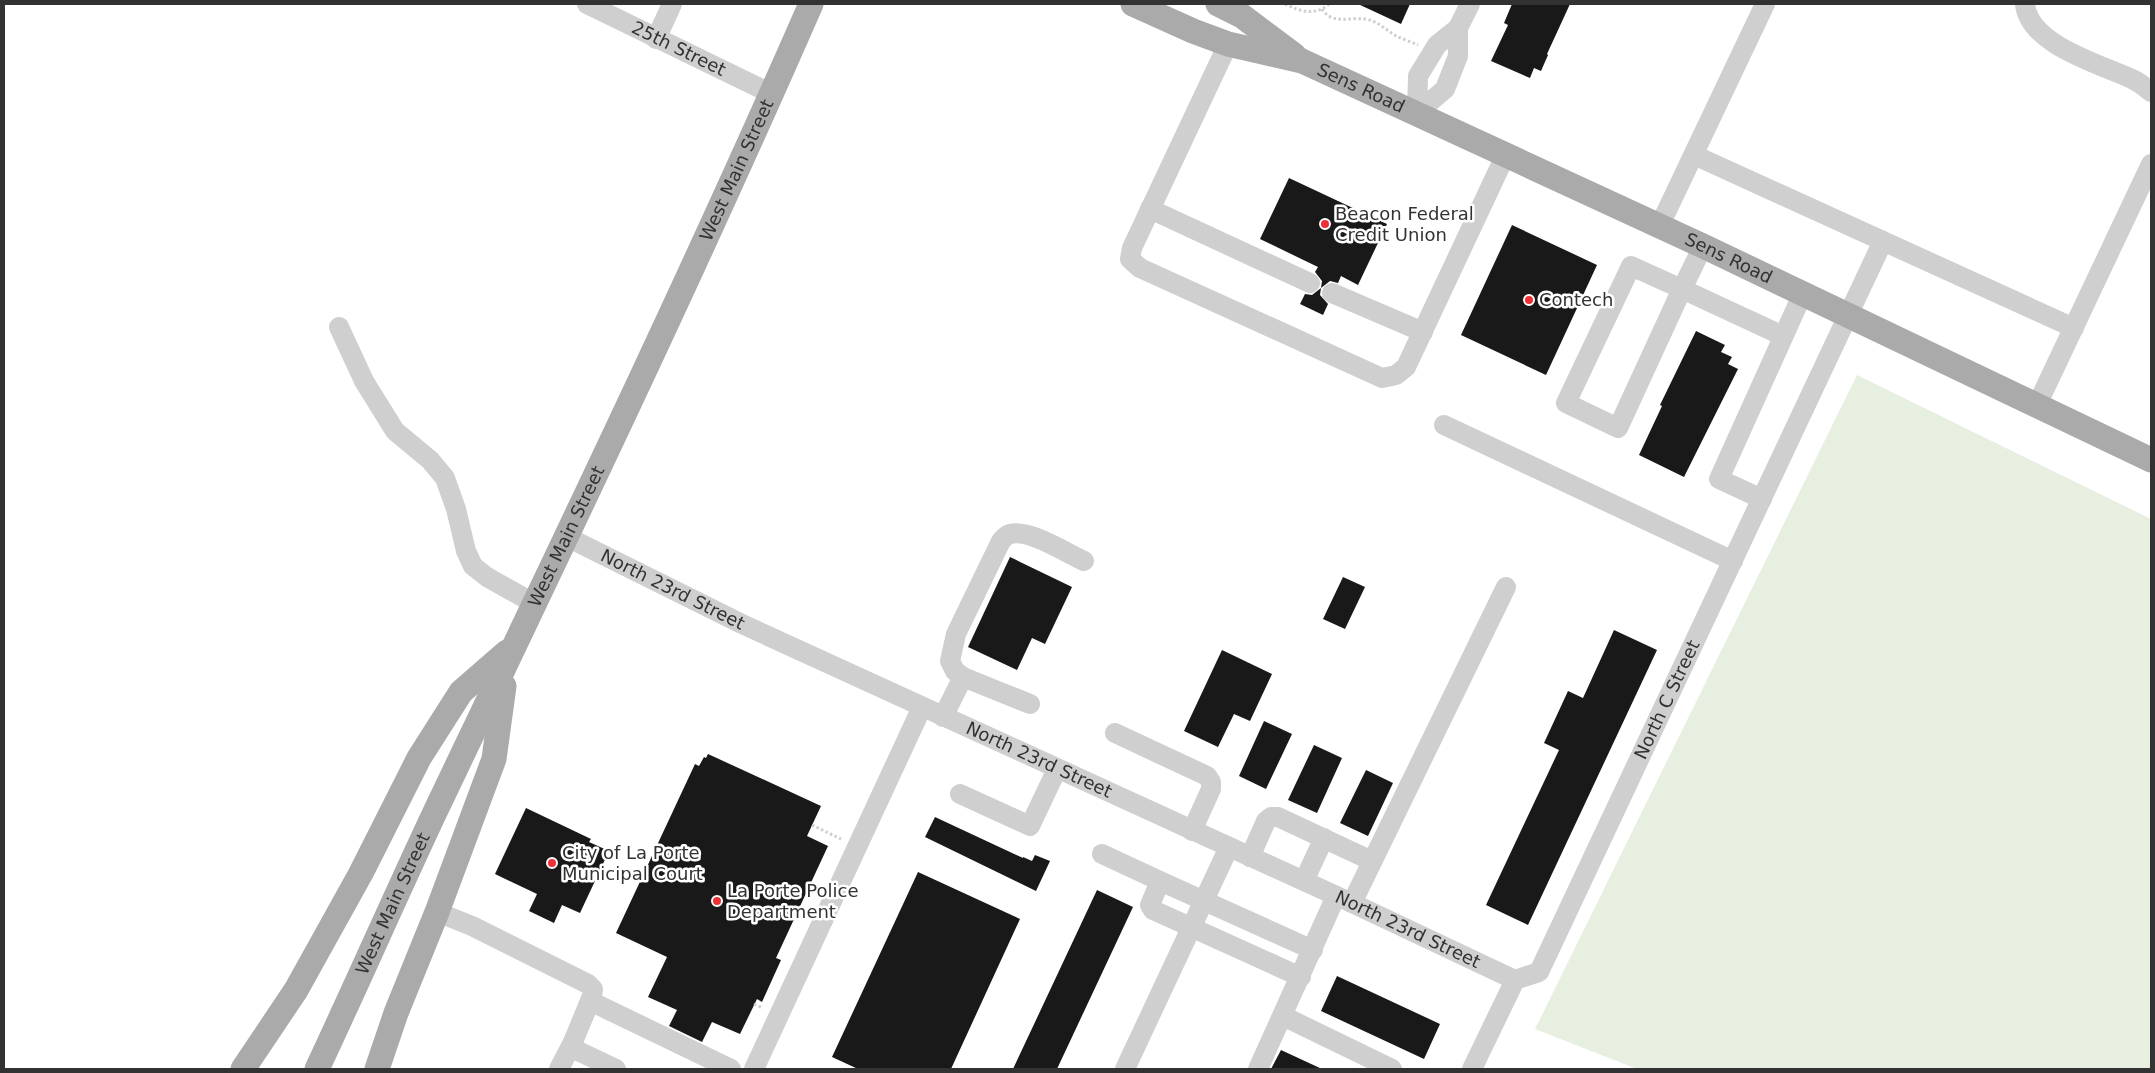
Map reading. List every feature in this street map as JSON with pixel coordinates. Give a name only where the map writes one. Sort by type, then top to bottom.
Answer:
[{"type":"main road","name":"West Main Street","points":[[317,1069],[434,814],[567,537],[772,94],[811,4]]},
{"type":"main road","points":[[1133,4],[1193,31],[1228,44],[1302,61]]},
{"type":"main road","points":[[1218,4],[1242,16],[1302,61]]},
{"type":"main road","points":[[1228,44],[1242,16]]},
{"type":"main road","name":"Sens Road","points":[[1302,61],[1660,225],[2151,460]]},
{"type":"main road","points":[[377,1069],[396,1013],[437,912],[494,759],[511,653]]},
{"type":"main road","points":[[243,1069],[296,990],[361,873],[418,758],[461,692],[511,653]]},
{"type":"street","name":"25th Street","points":[[587,4],[772,94]]},
{"type":"street","points":[[656,39],[672,4]]},
{"type":"street","points":[[1417,113],[1418,76],[1437,45],[1458,28],[1470,4]]},
{"type":"street","points":[[1660,225],[1765,4]]},
{"type":"street","points":[[2025,4],[2026,12],[2041,34],[2047,39],[2061,48],[2134,80],[2151,92]]},
{"type":"street","points":[[1417,113],[1445,89],[1458,56],[1458,28]]},
{"type":"street","points":[[1228,44],[1132,248],[1130,259],[1135,265],[1382,378],[1390,378],[1406,368],[1506,154]]},
{"type":"street","points":[[1694,155],[2074,328]]},
{"type":"street","points":[[2037,405],[2151,164]]},
{"type":"street","points":[[1150,209],[1310,284]]},
{"type":"street","name":"North C Street","points":[[1515,980],[1539,972],[1883,241]]},
{"type":"street","points":[[1703,246],[1682,289],[1618,428],[1566,403],[1631,266],[1682,289],[1783,336]]},
{"type":"street","points":[[1332,293],[1423,332]]},
{"type":"street","points":[[1762,499],[1719,479],[1803,293]]},
{"type":"street","points":[[339,327],[364,381],[395,431],[430,460],[445,478],[456,509],[466,551],[473,566],[486,577],[535,604]]},
{"type":"street","points":[[1444,425],[1733,561]]},
{"type":"street","points":[[1030,704],[963,677],[952,666],[951,652],[960,625],[1001,541],[1006,536],[1021,534],[1037,538],[1084,561]]},
{"type":"street","name":"North 23rd Street","points":[[567,537],[742,624],[1344,899],[1515,980]]},
{"type":"street","points":[[1258,1069],[1313,950],[1344,899],[1372,861],[1506,588]]},
{"type":"street","points":[[943,717],[963,677]]},
{"type":"street","points":[[754,1069],[922,707]]},
{"type":"street","points":[[1114,733],[1207,776],[1211,782],[1211,789],[1192,830]]},
{"type":"street","points":[[960,794],[1030,826],[1056,769]]},
{"type":"street","points":[[1250,857],[1266,821],[1271,817],[1278,817],[1372,861]]},
{"type":"street","points":[[1304,881],[1324,838]]},
{"type":"street","points":[[1125,1069],[1229,847]]},
{"type":"street","points":[[1102,854],[1313,950]]},
{"type":"street","points":[[1160,881],[1150,905],[1153,910],[1301,977]]},
{"type":"street","points":[[437,912],[472,926],[578,978],[593,989],[573,1042],[559,1069]]},
{"type":"street","points":[[1472,1069],[1515,980]]},
{"type":"street","points":[[590,1001],[731,1069]]},
{"type":"street","points":[[1282,1016],[1392,1069]]},
{"type":"street","points":[[573,1042],[574,1047],[578,1051],[616,1069]]},
{"type":"path","points":[[1285,4],[1304,12],[1322,9],[1329,4]]},
{"type":"path","points":[[1322,9],[1333,20],[1366,19],[1418,45]]},
{"type":"path","points":[[812,826],[858,848]]},
{"type":"green space","points":[[1857,375],[2151,519],[2151,1069],[1637,1069],[1535,1029]]},
{"type":"building","points":[[1358,4],[1410,4],[1401,24]]},
{"type":"building","points":[[1512,4],[1570,4],[1541,71],[1534,68],[1530,78],[1491,61],[1508,25],[1504,23]]},
{"type":"building","points":[[1289,178],[1387,224],[1358,285],[1341,276],[1338,283],[1330,281],[1321,288],[1322,281],[1315,272],[1318,267],[1260,239]]},
{"type":"building","name":"Contech","points":[[1512,225],[1597,265],[1546,375],[1461,335]]},
{"type":"building","points":[[1321,288],[1320,295],[1328,304],[1323,315],[1300,304],[1305,294],[1312,295]]},
{"type":"building","points":[[1696,331],[1725,345],[1721,352],[1732,357],[1728,364],[1738,369],[1684,477],[1639,455],[1662,406],[1660,405]]},
{"type":"building","points":[[1010,557],[1072,587],[1045,644],[1032,638],[1017,670],[968,647]]},
{"type":"building","points":[[1343,577],[1365,587],[1345,629],[1323,619]]},
{"type":"building","points":[[1614,630],[1657,650],[1528,925],[1486,905],[1559,750],[1544,743],[1568,691],[1583,698]]},
{"type":"building","points":[[1222,650],[1272,674],[1250,721],[1234,714],[1218,747],[1184,731]]},
{"type":"building","points":[[1264,721],[1292,734],[1266,789],[1239,776]]},
{"type":"building","points":[[1314,745],[1342,758],[1317,813],[1288,800]]},
{"type":"building","name":"La Porte Police Department","points":[[708,754],[821,806],[807,836],[828,846],[776,958],[781,960],[762,1002],[757,999],[740,1034],[712,1022],[702,1042],[669,1026],[677,1010],[648,997],[667,957],[616,933],[695,764],[699,766]]},
{"type":"building","points":[[1366,770],[1393,783],[1368,836],[1340,823]]},
{"type":"building","name":"City of La Porte Municipal Court","points":[[526,808],[591,839],[589,842],[609,851],[580,913],[562,905],[554,923],[529,911],[537,894],[495,874]]},
{"type":"building","points":[[935,817],[1023,858],[1032,861],[1035,855],[1050,861],[1036,891],[925,837]]},
{"type":"building","points":[[918,872],[1020,919],[951,1069],[858,1069],[832,1057]]},
{"type":"building","points":[[1097,890],[1133,907],[1057,1069],[1013,1069]]},
{"type":"building","points":[[1337,976],[1440,1024],[1424,1059],[1321,1011]]},
{"type":"building","points":[[1281,1050],[1322,1069],[1271,1069]]},
{"type":"place","name":"Beacon Federal Credit Union","points":[[1325,224]]},
{"type":"place","name":"Contech","points":[[1529,300]]},
{"type":"place","name":"City of La Porte Municipal Court","points":[[552,863]]},
{"type":"place","name":"La Porte Police Department","points":[[717,901]]}]
